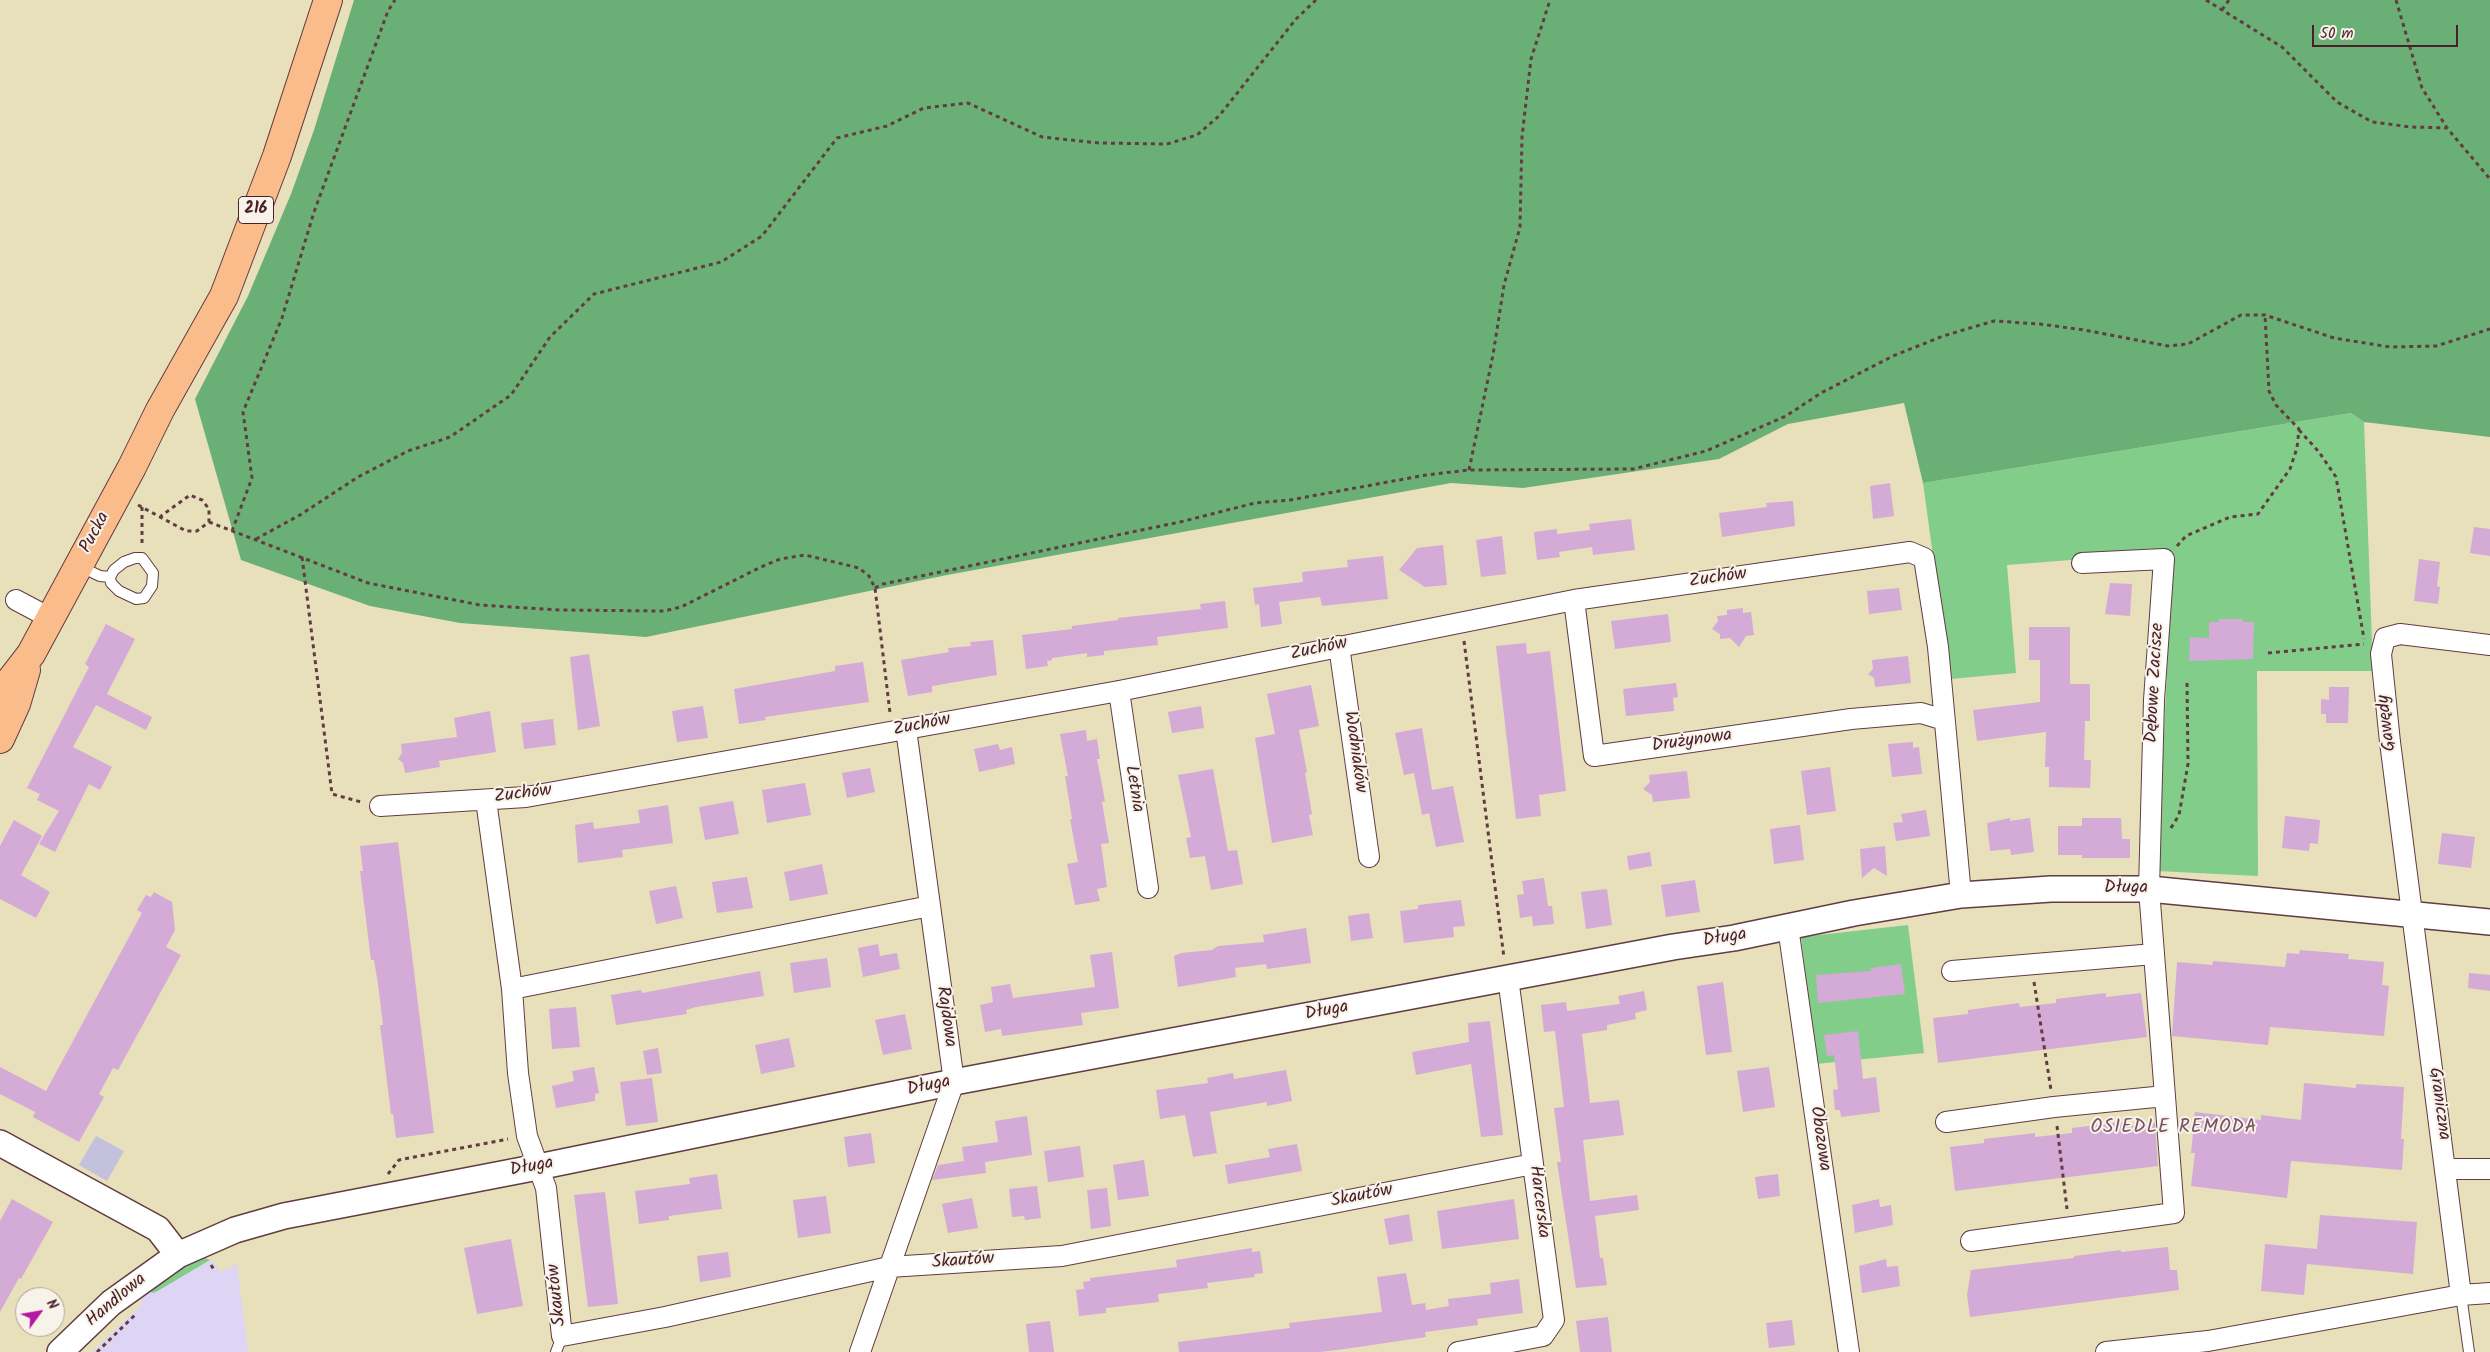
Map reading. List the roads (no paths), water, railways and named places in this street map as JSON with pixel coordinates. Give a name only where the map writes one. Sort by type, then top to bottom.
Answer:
[{"type":"main road","name":"216","points":[[160,410],[253,175],[312,0]]},
{"type":"main road","name":"216","points":[[160,410],[224,296],[277,156],[328,0]]},
{"type":"main road","name":"Pucka","points":[[0,739],[5,698],[79,566],[160,410]]},
{"type":"street","name":"Zuchów","points":[[380,806],[526,797],[1119,691],[1461,621],[1574,600],[1910,552],[1924,558],[1938,647],[1961,895]]},
{"type":"street","name":"Dębowe Zacisze","points":[[1971,1241],[2174,1213],[2149,889],[2154,700],[2164,559],[2082,563]]},
{"type":"street","points":[[16,600],[50,618]]},
{"type":"street","name":"Drużynowa","points":[[1574,600],[1594,756],[1852,719],[1921,713],[1944,720]]},
{"type":"street","name":"Gawędy","points":[[2412,914],[2384,693],[2381,654],[2385,638],[2400,634],[2490,645]]},
{"type":"street","name":"Wodniaków","points":[[1339,646],[1369,857]]},
{"type":"street","name":"Letnia","points":[[1119,691],[1148,888]]},
{"type":"street","name":"Rajdowa","points":[[860,1352],[888,1267],[954,1082],[930,906],[899,730]]},
{"type":"street","name":"Skautów","points":[[486,800],[512,989],[518,1073],[527,1136],[546,1188],[559,1344],[664,1317],[888,1267],[1062,1256],[1533,1164]]},
{"type":"street","name":"Długa","points":[[178,1255],[234,1230],[284,1216],[538,1168],[954,1082],[1961,895],[2051,889],[2149,889],[2490,922]]},
{"type":"street","points":[[512,989],[930,906]]},
{"type":"street","name":"Graniczna","points":[[2412,914],[2447,1169],[2461,1295]]},
{"type":"street","name":"Obozowa","points":[[1788,927],[1849,1352]]},
{"type":"street","points":[[1952,971],[2154,954]]},
{"type":"street","name":"Harcerska","points":[[1458,1352],[1543,1336],[1554,1320],[1508,978]]},
{"type":"street","points":[[1946,1122],[2054,1107],[2165,1096]]},
{"type":"street","points":[[0,1143],[158,1229],[178,1255]]},
{"type":"street","points":[[2447,1169],[2490,1169]]},
{"type":"street","name":"Handlowa","points":[[60,1352],[112,1303],[178,1255]]},
{"type":"street","points":[[2106,1352],[2208,1340],[2461,1295],[2490,1293]]},
{"type":"lane","points":[[142,558],[153,573],[152,586],[144,598],[136,599],[128,597],[119,591],[111,583],[110,578],[114,570],[124,562],[142,558]]},
{"type":"lane","points":[[79,566],[100,576],[110,578]]},
{"type":"lane","points":[[2461,1295],[2469,1352]]},
{"type":"district","name":"OSIEDLE REMODA","points":[[2174,1129]]}]
